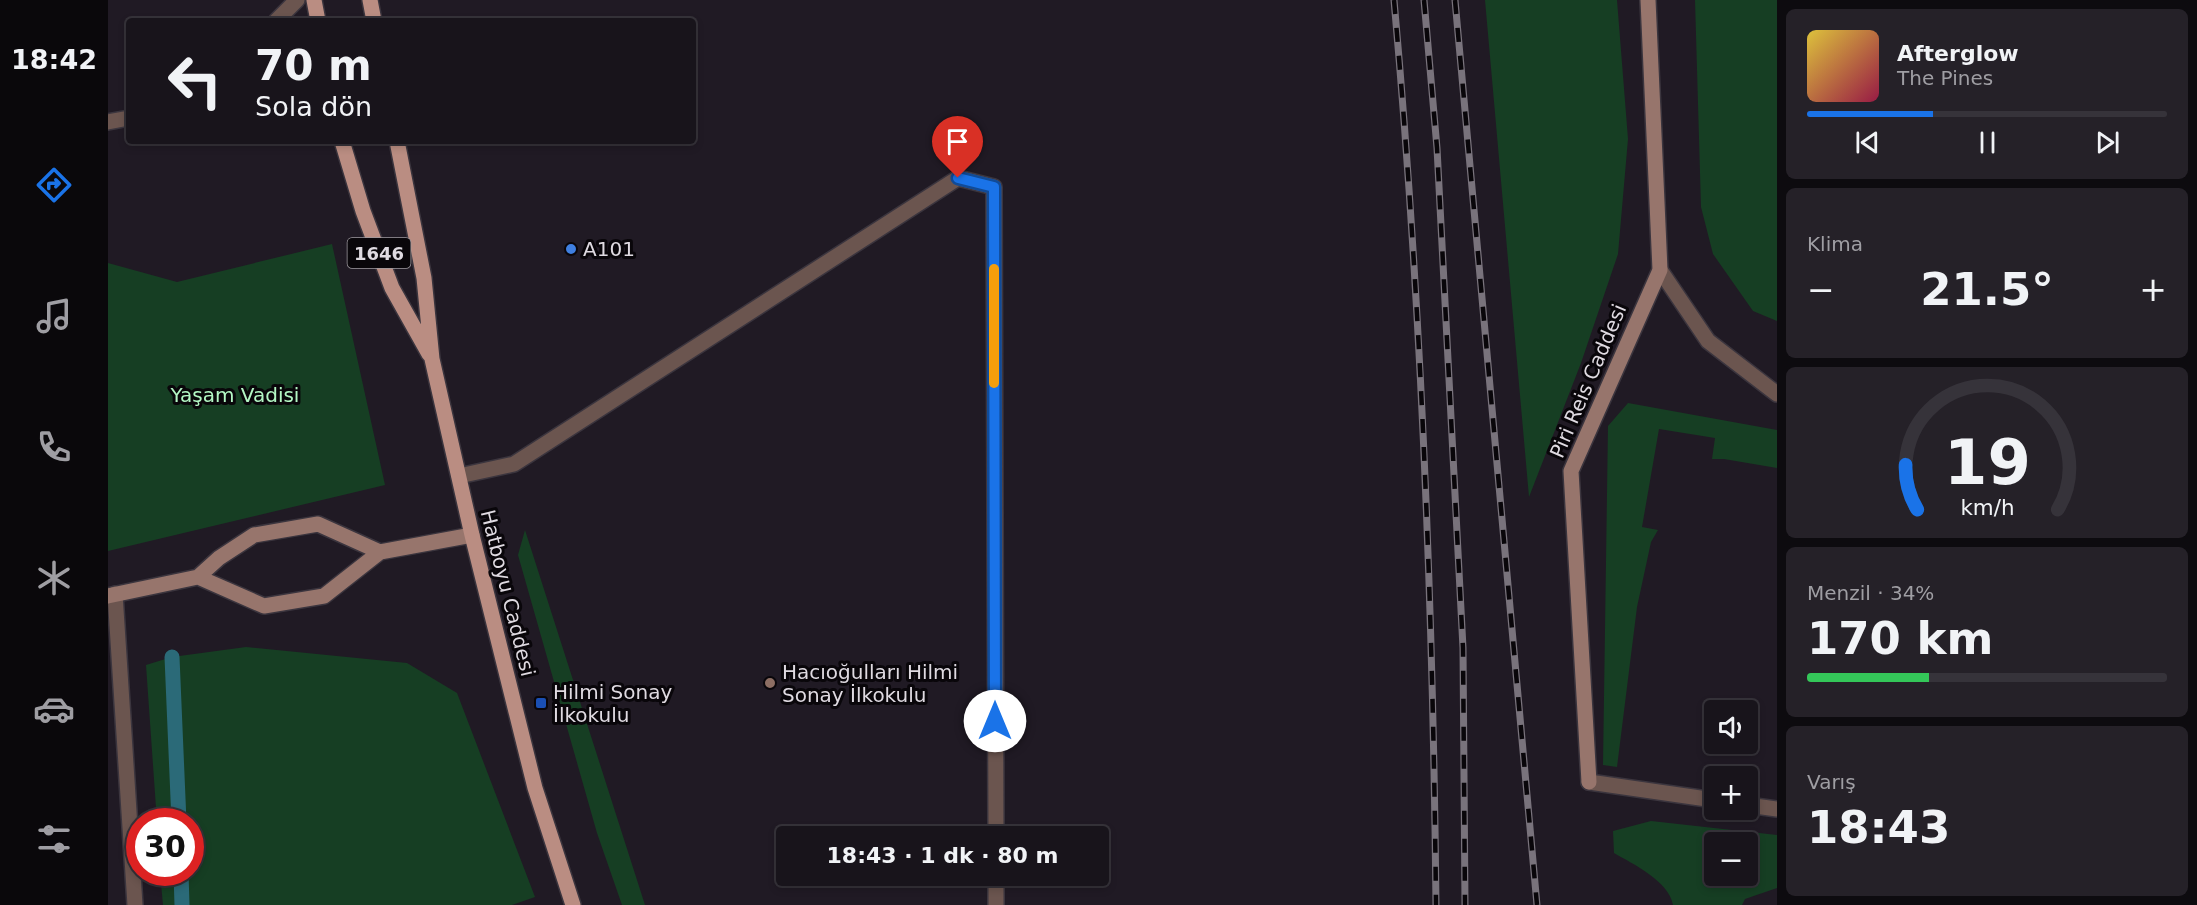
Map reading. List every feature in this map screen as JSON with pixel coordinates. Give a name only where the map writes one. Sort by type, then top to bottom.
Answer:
[{"type":"main road","points":[[314,0],[317,18]]},
{"type":"main road","points":[[370,0],[373,18]]},
{"type":"main road","name":"Hatboyu Caddesi","points":[[343,144],[363,212],[392,288],[432,359]]},
{"type":"main road","name":"Hatboyu Caddesi","points":[[398,144],[424,278],[432,359],[471,535],[535,788],[573,905]]},
{"type":"street","points":[[279,18],[297,0]]},
{"type":"street","name":"Piri Reis Caddesi","points":[[1648,0],[1660,270],[1571,471],[1589,782],[1704,799]]},
{"type":"street","points":[[108,122],[126,119]]},
{"type":"street","points":[[459,476],[514,464],[958,178],[994,187],[996,826]]},
{"type":"street","points":[[1660,270],[1708,341],[1777,394]]},
{"type":"street","points":[[135,905],[111,595],[198,577],[219,558],[254,535],[318,524],[380,552]]},
{"type":"street","points":[[198,577],[264,606],[324,596],[380,552],[471,535]]},
{"type":"street","points":[[1758,806],[1777,809]]},
{"type":"street","points":[[996,886],[996,905]]},
{"type":"green space","points":[[1485,0],[1617,0],[1628,139],[1618,254],[1581,363],[1529,497]]},
{"type":"green space","points":[[1695,0],[1777,0],[1777,321],[1753,311],[1713,254],[1701,207]]},
{"type":"green space","name":"Yaşam Vadisi","points":[[332,244],[385,485],[108,551],[108,263],[177,282]]},
{"type":"green space","points":[[1628,403],[1777,430],[1777,468],[1712,459],[1715,438],[1659,429],[1642,527],[1658,530],[1651,542],[1637,607],[1617,767],[1603,765],[1608,426]]},
{"type":"green space","points":[[525,530],[645,905],[622,905],[597,833],[518,555]]},
{"type":"green space","points":[[246,647],[407,663],[457,693],[535,897],[512,905],[163,905],[161,886],[204,886],[204,808],[156,808],[146,665],[172,657]]},
{"type":"green space","points":[[1651,821],[1750,832],[1704,832],[1704,886],[1758,886],[1758,833],[1777,835],[1777,888],[1745,899],[1742,905],[1673,905],[1665,888],[1658,881],[1614,853],[1613,831]]},
{"type":"waterway","points":[[172,657],[178,808]]},
{"type":"waterway","points":[[181,886],[182,905]]},
{"type":"railway","points":[[1394,0],[1412,226],[1424,452],[1429,565],[1436,905]]},
{"type":"railway","points":[[1424,0],[1437,148],[1463,648],[1465,905]]},
{"type":"railway","points":[[1455,0],[1537,905]]},
{"type":"slow traffic","points":[[994,269],[994,383]]},
{"type":"place","name":"A101","points":[[571,249]]},
{"type":"place","name":"Hacıoğulları Hilmi Sonay İlkokulu","points":[[770,683]]},
{"type":"place","name":"Hilmi Sonay İlkokulu","points":[[541,703]]},
{"type":"route","points":[[958,178],[994,187],[995,721]]}]
